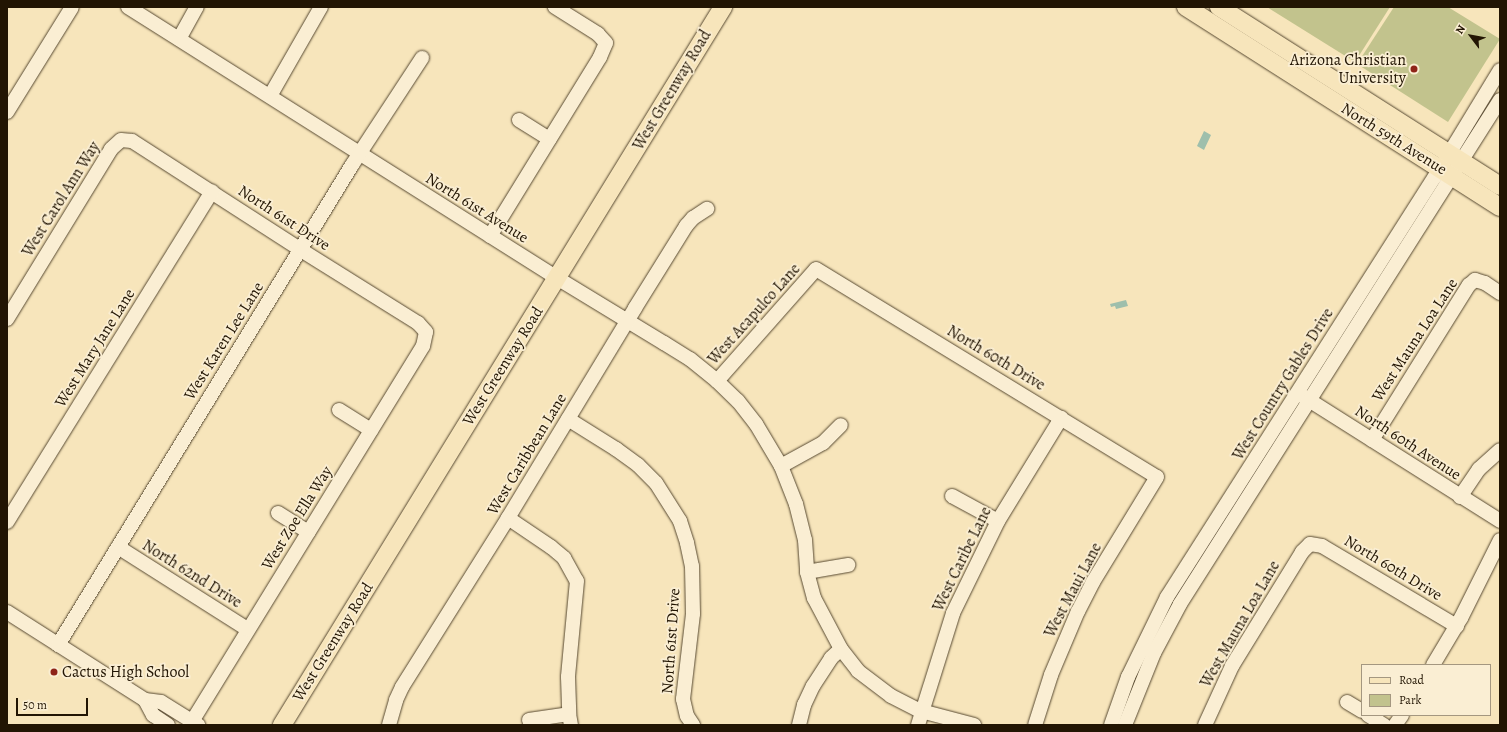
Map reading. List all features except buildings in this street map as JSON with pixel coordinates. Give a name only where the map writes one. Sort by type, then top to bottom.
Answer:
[{"type":"main road","name":"West Greenway Road","points":[[282,725],[723,7]]},
{"type":"main road","name":"North 59th Avenue","points":[[1186,7],[1450,164],[1500,186]]},
{"type":"main road","name":"North 59th Avenue","points":[[1219,7],[1450,164],[1500,207]]},
{"type":"street","points":[[7,112],[72,7]]},
{"type":"street","name":"North 61st Avenue","points":[[128,7],[490,236],[690,360],[717,381],[738,401],[756,424],[781,466],[796,504],[805,540],[807,572],[814,598],[841,649],[858,671],[891,696],[921,711],[974,725]]},
{"type":"street","points":[[179,39],[197,7]]},
{"type":"street","points":[[270,96],[321,7]]},
{"type":"street","points":[[490,236],[600,57],[606,42],[598,34],[555,7]]},
{"type":"street","name":"West Karen Lee Lane","points":[[58,645],[360,154],[422,58]]},
{"type":"street","name":"West Country Gables Drive","points":[[1125,725],[1144,675],[1168,626],[1303,397],[1450,164],[1500,70]]},
{"type":"street","name":"West Country Gables Drive","points":[[1450,164],[1500,100]]},
{"type":"street","points":[[519,120],[549,139]]},
{"type":"street","name":"North 61st Drive","points":[[121,140],[132,141],[212,191],[301,250],[418,323],[426,332]]},
{"type":"street","name":"West Carol Ann Way","points":[[7,319],[111,149],[121,140]]},
{"type":"street","name":"West Mary Jane Lane","points":[[7,522],[212,191]]},
{"type":"street","name":"West Caribbean Lane","points":[[389,725],[396,700],[402,687],[508,518],[686,226],[693,218],[707,209]]},
{"type":"street","name":"West Acapulco Lane","points":[[717,381],[816,269]]},
{"type":"street","name":"North 60th Drive","points":[[816,269],[1157,477]]},
{"type":"street","name":"West Mauna Loa Lane","points":[[1372,440],[1468,286],[1475,280],[1485,283],[1500,293]]},
{"type":"street","name":"West Zoe Ella Way","points":[[195,723],[248,630],[423,346],[426,332]]},
{"type":"street","name":"West Country Gables Drive","points":[[1111,725],[1128,677],[1164,603],[1303,397]]},
{"type":"street","name":"North 60th Avenue","points":[[1303,397],[1500,521]]},
{"type":"street","points":[[340,410],[371,430]]},
{"type":"street","name":"North 61st Drive","points":[[568,418],[638,465],[656,483],[680,521],[692,566],[693,614],[683,699],[687,716],[693,725]]},
{"type":"street","name":"West Caribe Lane","points":[[918,725],[921,711],[953,613],[998,521],[1061,418]]},
{"type":"street","points":[[781,466],[823,443],[841,425]]},
{"type":"street","points":[[1460,497],[1479,469],[1500,450]]},
{"type":"street","name":"West Maui Lane","points":[[1035,725],[1050,675],[1078,611],[1093,582],[1157,477]]},
{"type":"street","points":[[952,496],[998,521]]},
{"type":"street","points":[[278,513],[308,532]]},
{"type":"street","points":[[508,518],[551,546],[564,558],[577,581],[568,677],[570,720],[528,720]]},
{"type":"street","points":[[1434,664],[1457,626],[1500,540]]},
{"type":"street","name":"North 60th Drive","points":[[1310,544],[1322,546],[1457,626]]},
{"type":"street","name":"West Mauna Loa Lane","points":[[1205,725],[1220,690],[1250,635],[1302,552],[1310,544]]},
{"type":"street","name":"North 62nd Drive","points":[[118,547],[248,630]]},
{"type":"street","points":[[807,572],[848,565]]},
{"type":"street","points":[[7,612],[145,700],[161,702],[195,723]]},
{"type":"street","points":[[799,725],[804,705],[813,686],[831,658],[841,649]]},
{"type":"street","points":[[145,700],[153,715],[168,725]]},
{"type":"street","points":[[1347,702],[1361,710]]},
{"type":"street","points":[[1370,716],[1384,725]]},
{"type":"street","points":[[1396,725],[1401,716]]},
{"type":"green space","points":[[1267,7],[1390,7],[1355,62]]},
{"type":"green space","points":[[1394,7],[1448,7],[1500,39],[1448,122],[1357,64]]},
{"type":"shaded area","points":[[1204,131],[1211,135],[1204,150],[1197,146]]},
{"type":"shaded area","points":[[1126,300],[1128,306],[1116,309],[1115,306],[1111,307],[1110,304]]},
{"type":"place","name":"Arizona Christian University","points":[[1414,69]]},
{"type":"place","name":"Cactus High School","points":[[54,672]]}]
